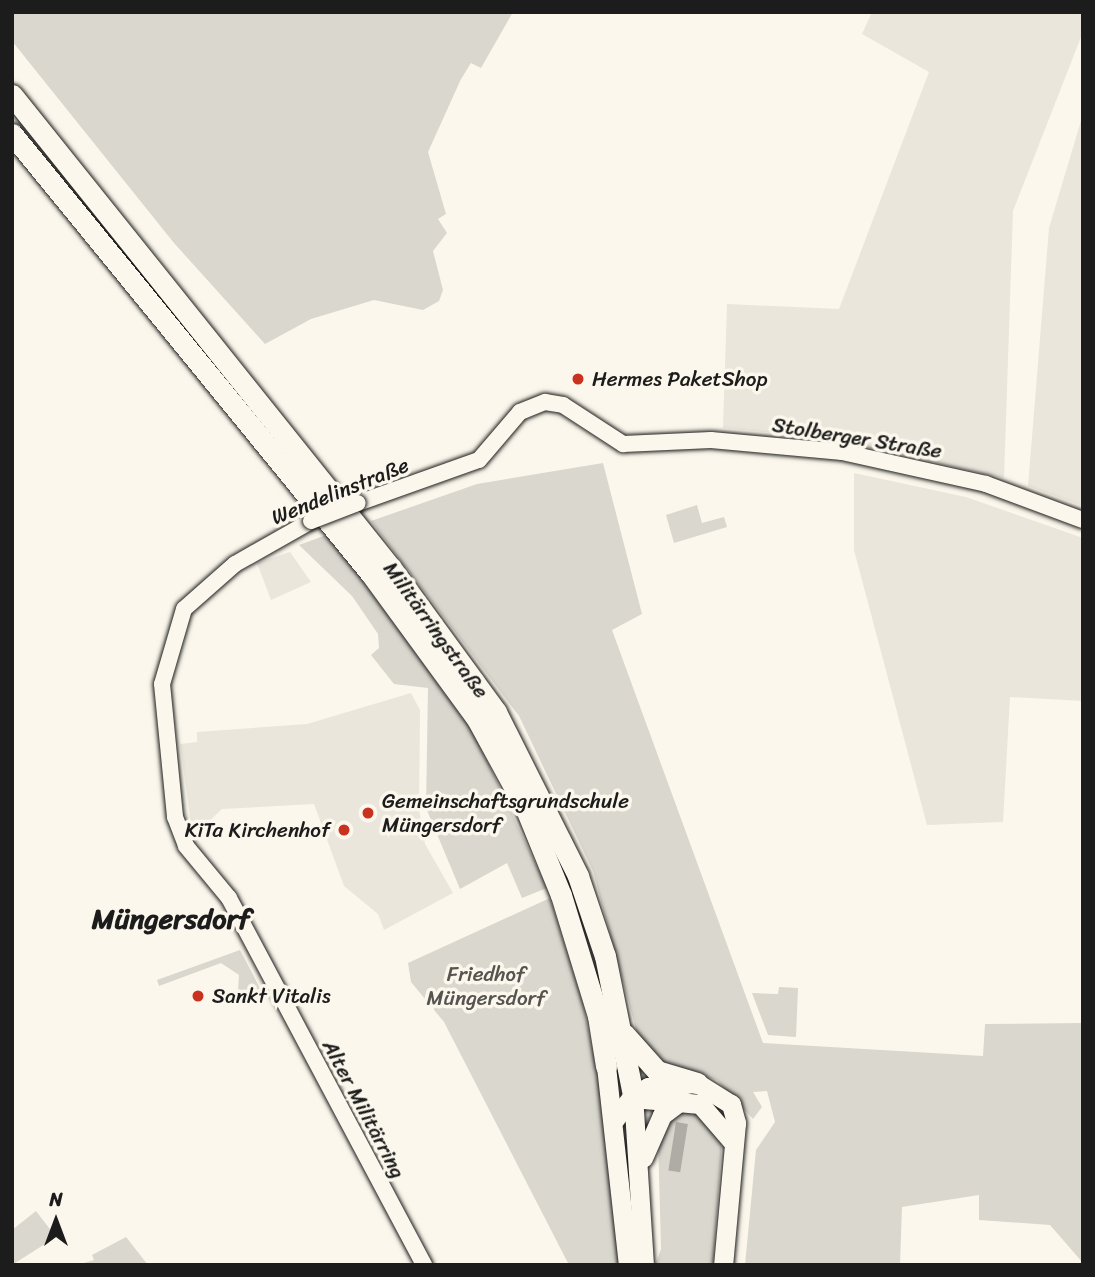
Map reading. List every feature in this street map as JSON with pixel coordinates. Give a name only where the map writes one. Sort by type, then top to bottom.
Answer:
[{"type":"highway","name":"Militärringstraße","points":[[12,95],[391,568],[496,712],[578,876],[623,1032],[633,1095]]},
{"type":"highway","name":"Militärringstraße","points":[[12,134],[372,575],[477,719],[526,809],[561,895],[598,1016],[606,1066]]},
{"type":"highway","points":[[623,1032],[657,1071],[698,1083]]},
{"type":"main road","points":[[606,1066],[620,1089],[633,1095],[682,1100],[709,1109],[731,1140]]},
{"type":"main road","name":"Militärringstraße","points":[[606,1066],[615,1118],[628,1265]]},
{"type":"main road","points":[[615,1118],[633,1095],[645,1087],[698,1083],[731,1104],[736,1123],[731,1140],[723,1265]]},
{"type":"main road","name":"Militärringstraße","points":[[633,1095],[642,1163],[644,1265]]},
{"type":"main road","points":[[642,1163],[662,1115],[682,1100]]},
{"type":"street","name":"Wendelinstraße","points":[[178,832],[162,684],[184,609],[235,564],[311,521],[467,466],[490,450],[520,412],[545,402]]},
{"type":"street","name":"Stolberger Straße","points":[[545,402],[563,405],[623,444],[730,441],[842,452],[973,480],[1083,520]]},
{"type":"street","name":"Alter Militärring","points":[[178,832],[229,898],[424,1265]]},
{"type":"shaded area","points":[[872,12],[1083,12],[1083,32],[1013,211],[1004,478],[826,438],[723,428],[727,304],[839,309],[929,72],[862,34]]},
{"type":"shaded area","points":[[1083,114],[1083,506],[1028,486],[1049,228]]},
{"type":"shaded area","points":[[854,473],[966,497],[1083,538],[1083,701],[1010,697],[1003,822],[927,825],[854,550]]},
{"type":"shaded area","points":[[290,552],[311,582],[271,600],[257,563]]},
{"type":"shaded area","name":"Gemeinschaftsgrundschule Müngersdorf","points":[[411,693],[420,710],[419,809],[425,844],[453,893],[384,930],[378,914],[344,886],[314,804],[222,809],[199,831],[191,823],[180,744],[197,742],[197,732],[307,724]]},
{"type":"shaded area","points":[[676,1122],[688,1124],[680,1172],[668,1170]]},
{"type":"green space","points":[[12,12],[513,12],[481,68],[471,63],[461,79],[428,152],[446,214],[438,219],[447,233],[433,251],[443,290],[439,301],[423,310],[374,300],[311,319],[265,344],[174,243],[12,41]]},
{"type":"green space","points":[[603,463],[642,614],[612,630],[763,1043],[983,1056],[985,1024],[1083,1023],[1083,1263],[1050,1225],[979,1220],[979,1195],[902,1207],[900,1265],[745,1265],[756,1150],[775,1122],[767,1091],[753,1092],[762,1107],[753,1119],[717,1080],[656,1062],[639,1040],[593,871],[519,716],[371,521],[477,484]]},
{"type":"green space","points":[[697,505],[702,523],[724,517],[727,527],[674,543],[666,515]]},
{"type":"green space","points":[[329,534],[471,727],[547,888],[522,898],[507,863],[460,889],[426,808],[428,688],[394,684],[371,655],[379,648],[378,634],[352,596],[299,545]]},
{"type":"green space","name":"Friedhof Müngersdorf","points":[[550,898],[583,1004],[606,1116],[619,1265],[569,1265],[444,1022],[411,982],[408,963]]},
{"type":"green space","points":[[240,950],[263,994],[237,1006],[239,975],[221,963],[159,986],[157,980]]},
{"type":"green space","points":[[779,987],[798,988],[796,1037],[768,1035],[752,993],[778,994]]},
{"type":"green space","points":[[692,1106],[722,1140],[713,1265],[655,1265],[661,1249],[658,1138],[664,1118]]},
{"type":"green space","points":[[36,1211],[56,1237],[12,1265],[12,1230]]},
{"type":"green space","points":[[126,1237],[148,1265],[77,1265],[94,1260],[92,1255]]},
{"type":"place","name":"Hermes PaketShop","points":[[578,379]]},
{"type":"place","name":"Gemeinschaftsgrundschule Müngersdorf","points":[[368,813]]},
{"type":"place","name":"KiTa Kirchenhof","points":[[344,830]]},
{"type":"place","name":"Sankt Vitalis","points":[[198,996]]},
{"type":"district","name":"Müngersdorf","points":[[171,919]]}]
